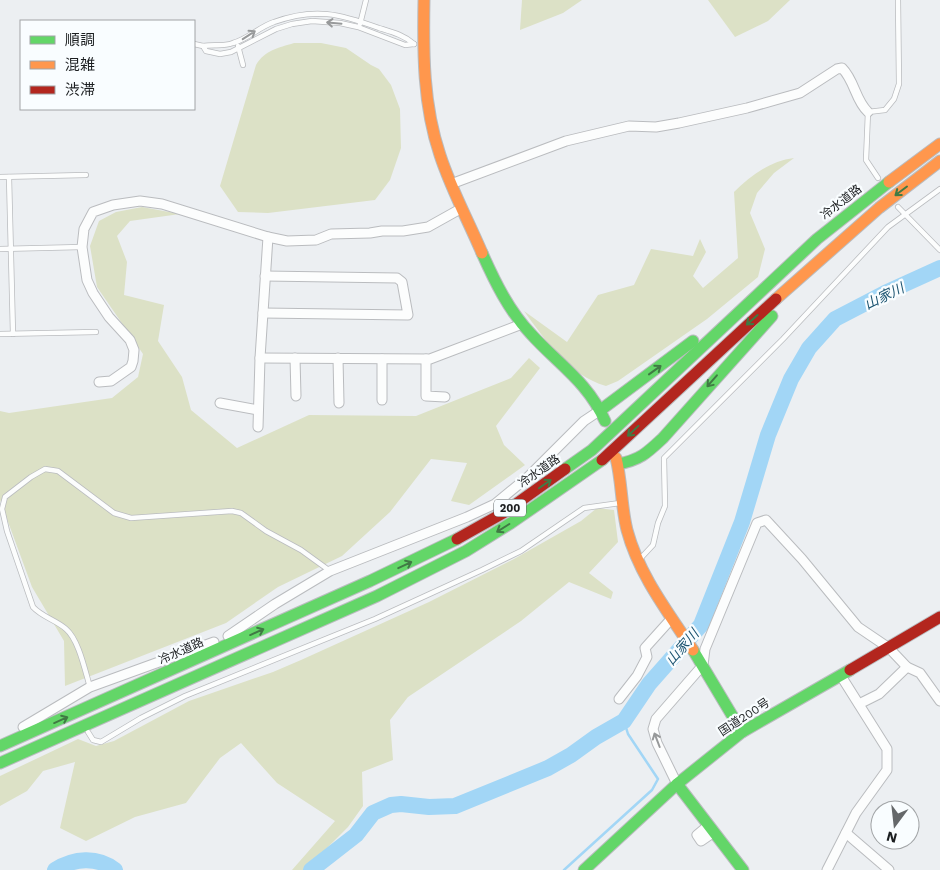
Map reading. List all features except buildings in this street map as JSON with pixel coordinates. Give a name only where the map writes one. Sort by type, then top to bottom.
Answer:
[{"type":"main road","points":[[424,0],[419,46],[427,105],[436,142],[450,184],[508,304],[522,324],[542,346],[581,381],[602,409],[605,421]]},
{"type":"main road","name":"冷水道路","points":[[0,746],[458,540],[505,512],[592,450],[817,239],[940,144]]},
{"type":"main road","name":"200","points":[[0,763],[377,596],[466,551],[511,523],[600,462],[749,323],[878,208],[940,162]]},
{"type":"main road","points":[[742,732],[703,665],[638,562],[629,536],[622,502],[617,461],[633,461],[645,455],[663,438],[718,374],[827,254]]},
{"type":"main road","points":[[602,409],[675,355],[784,269]]},
{"type":"main road","name":"国道200号","points":[[584,870],[677,784],[742,732],[940,617]]},
{"type":"main road","points":[[677,784],[743,870]]},
{"type":"street","points":[[450,184],[566,141],[629,126],[656,127],[679,123],[747,108],[800,93],[837,69],[842,68],[849,75],[861,105],[868,112]]},
{"type":"street","points":[[98,382],[111,381],[131,367],[134,361],[134,350],[130,340],[109,317],[87,280],[82,247],[84,229],[93,212],[113,205],[140,201],[162,204],[268,237],[287,241],[316,240],[331,234],[370,233],[382,230],[403,231],[428,227],[462,208]]},
{"type":"street","points":[[258,427],[260,358],[268,237]]},
{"type":"street","points":[[263,313],[408,314],[402,282],[397,278],[265,276]]},
{"type":"street","points":[[260,358],[430,359],[522,324]]},
{"type":"street","points":[[295,358],[296,396]]},
{"type":"street","points":[[338,358],[338,403]]},
{"type":"street","points":[[382,359],[382,400]]},
{"type":"street","points":[[426,359],[426,396],[445,397]]},
{"type":"street","points":[[220,403],[258,410]]},
{"type":"street","points":[[0,738],[28,725],[58,705],[74,703],[90,687],[218,640],[237,631],[275,604],[330,571],[495,504],[529,476],[584,421],[602,409]]},
{"type":"street","points":[[677,784],[657,742],[653,729],[656,720],[703,665],[705,650],[757,523],[766,520],[802,559],[858,627],[889,648],[907,667],[920,673],[940,701]]},
{"type":"street","points":[[619,699],[637,676],[647,657],[645,648],[672,618]]},
{"type":"street","points":[[859,704],[879,694],[907,667]]},
{"type":"street","points":[[827,870],[856,813],[887,770],[888,749],[841,676]]},
{"type":"street","points":[[846,833],[888,870]]},
{"type":"lane","points":[[358,27],[366,0]]},
{"type":"lane","points":[[878,178],[866,160],[868,112],[884,110],[894,99],[899,84],[898,0]]},
{"type":"lane","points":[[203,46],[206,51],[220,54],[231,52],[256,30],[274,22],[307,14],[335,14],[361,21],[407,38],[419,46]]},
{"type":"lane","points":[[195,44],[203,46],[237,45],[276,29],[312,21],[340,23],[358,27],[405,45],[419,46]]},
{"type":"lane","points":[[237,45],[244,65]]},
{"type":"lane","points":[[0,177],[86,175]]},
{"type":"lane","points":[[9,177],[13,334]]},
{"type":"lane","points":[[638,562],[653,545],[658,523],[665,506],[664,458],[783,340],[888,227],[940,189]]},
{"type":"lane","points":[[898,207],[940,250]]},
{"type":"lane","points":[[0,249],[82,247]]},
{"type":"lane","points":[[0,334],[96,332]]},
{"type":"lane","points":[[90,687],[80,655],[71,636],[66,629],[39,613],[33,606],[7,531],[2,509],[5,497],[30,477],[46,469],[58,471],[114,513],[131,518],[241,512],[266,532],[301,550],[330,571]]},
{"type":"lane","points":[[88,732],[93,740],[101,742],[140,718],[185,696],[375,619],[482,570],[521,551],[584,508],[622,502]]},
{"type":"green space","points":[[522,0],[582,0],[563,13],[520,30]]},
{"type":"green space","points":[[708,0],[790,0],[768,21],[735,37]]},
{"type":"green space","points":[[294,43],[321,43],[346,48],[379,69],[391,85],[400,109],[401,148],[390,180],[375,200],[268,213],[238,212],[220,186],[256,65],[268,53]]},
{"type":"green space","points":[[794,158],[774,173],[757,193],[750,213],[765,249],[758,277],[707,319],[618,381],[606,386],[580,374],[559,356],[524,311],[567,342],[598,295],[634,285],[651,249],[693,256],[700,239],[706,252],[693,276],[703,288],[738,258],[734,192],[761,170],[777,162]]},
{"type":"green space","points":[[142,207],[180,214],[130,221],[117,236],[127,262],[124,295],[164,305],[158,341],[182,377],[191,410],[237,448],[309,415],[416,416],[511,378],[529,358],[540,368],[496,426],[504,445],[525,465],[469,505],[451,501],[467,463],[431,459],[390,512],[342,556],[278,587],[226,623],[65,686],[64,641],[32,587],[0,500],[0,411],[9,413],[112,398],[138,377],[143,354],[97,287],[90,246],[99,221],[116,212]]},
{"type":"green space","points":[[597,508],[614,510],[618,542],[589,573],[613,592],[611,599],[569,582],[521,621],[408,697],[390,720],[393,760],[362,772],[363,806],[348,827],[305,870],[292,870],[335,821],[277,783],[241,743],[220,758],[186,803],[135,817],[86,841],[60,828],[75,762],[43,771],[27,791],[0,806],[0,776],[78,739],[96,746],[114,741],[189,701],[273,672],[301,660],[429,602],[514,559],[581,521]]},
{"type":"waterway","name":"山家川","points":[[311,870],[356,835],[373,813],[391,805],[401,804],[429,807],[455,806],[548,768],[624,721],[649,684],[701,625],[742,522],[768,435],[791,379],[809,348],[835,319],[885,293],[940,268]]},
{"type":"waterway","points":[[564,870],[652,790],[658,779],[628,734],[624,721]]},
{"type":"waterway","name":"山家川","points":[[55,870],[70,863],[85,860],[101,862],[115,870]]},
{"type":"traffic: fast","points":[[565,469],[592,450],[817,239],[889,182]]},
{"type":"traffic: fast","points":[[482,253],[497,285],[516,316],[541,345],[581,384],[598,407],[605,421]]},
{"type":"traffic: fast","points":[[618,464],[643,455],[663,438],[772,316]]},
{"type":"traffic: fast","points":[[602,409],[693,341]]},
{"type":"traffic: fast","points":[[0,763],[377,596],[466,551],[511,523],[602,460]]},
{"type":"traffic: fast","points":[[0,746],[370,581],[457,539]]},
{"type":"traffic: fast","points":[[693,650],[742,732]]},
{"type":"traffic: fast","points":[[584,870],[677,784],[742,732],[850,670]]},
{"type":"traffic: fast","points":[[677,784],[743,870]]},
{"type":"traffic: slow","points":[[424,0],[425,78],[434,136],[449,180],[482,253]]},
{"type":"traffic: slow","points":[[889,182],[940,144]]},
{"type":"traffic: slow","points":[[776,299],[879,208],[940,161]]},
{"type":"traffic: slow","points":[[616,458],[625,521],[632,547],[655,593],[693,650]]},
{"type":"traffic: jam","points":[[602,460],[776,299]]},
{"type":"traffic: jam","points":[[457,539],[505,512],[565,469]]},
{"type":"traffic: jam","points":[[850,670],[940,617]]}]
